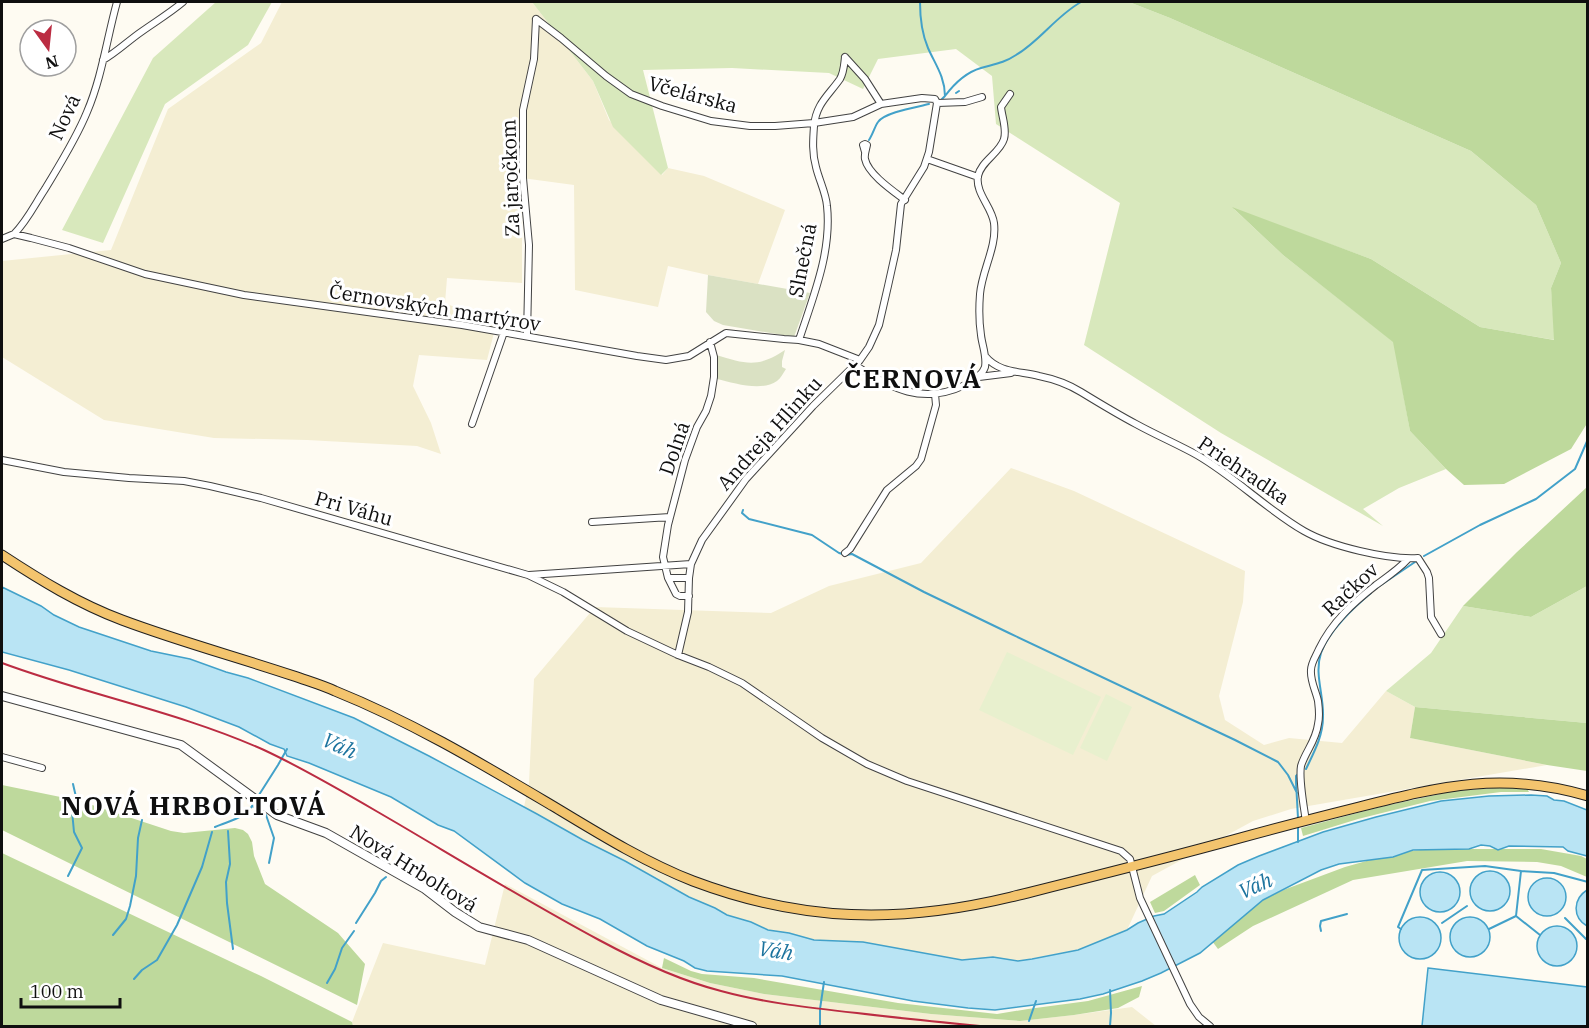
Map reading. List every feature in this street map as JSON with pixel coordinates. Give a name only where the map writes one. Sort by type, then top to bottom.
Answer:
[{"type":"main road","points":[[2,555],[55,589],[119,619],[322,686],[379,710],[435,738],[652,862],[691,880],[740,897],[777,906],[825,913],[878,915],[919,914],[987,903],[1443,787],[1516,782],[1554,787],[1587,796]]},
{"type":"street","name":"Nová","points":[[14,234],[22,227],[77,133],[87,111],[103,60],[117,2]]},
{"type":"street","points":[[103,60],[183,2]]},
{"type":"street","name":"Včelárska","points":[[536,19],[630,94],[711,121],[750,126],[814,123],[853,117],[881,104],[922,98],[965,102],[982,96]]},
{"type":"street","name":"Za jaročkom","points":[[527,336],[529,245],[523,178],[523,110],[534,59],[536,19]]},
{"type":"street","name":"Slnečná","points":[[799,340],[821,271],[828,224],[827,204],[815,166],[812,147],[814,123],[818,108],[840,78],[844,69],[845,57],[865,79],[881,104]]},
{"type":"street","points":[[979,377],[985,368],[980,297],[982,279],[992,250],[994,221],[980,193],[978,177],[982,167],[1004,139],[1005,130],[1001,107],[1010,94]]},
{"type":"street","points":[[865,152],[865,160],[869,168],[903,202],[927,159],[936,101]]},
{"type":"street","points":[[927,159],[978,177]]},
{"type":"street","name":"Andreja Hlinku","points":[[678,655],[688,612],[691,564],[702,540],[746,479],[813,406],[858,362],[869,347],[879,325],[896,250],[903,202]]},
{"type":"street","points":[[2,239],[14,234]]},
{"type":"street","name":"Černovských martýrov","points":[[14,234],[69,248],[145,274],[244,295],[504,332],[666,360],[690,356],[726,333],[799,340],[819,344],[858,362],[871,375],[896,388],[914,393],[935,394]]},
{"type":"street","points":[[472,424],[504,332]]},
{"type":"street","name":"Dolná","points":[[664,565],[663,557],[670,518],[685,460],[711,396],[714,357],[710,342]]},
{"type":"street","name":"Priehradka","points":[[985,356],[991,363],[1003,369],[1040,376],[1070,386],[1136,424],[1196,454],[1305,532],[1345,547],[1408,559]]},
{"type":"street","points":[[844,553],[887,490],[916,466],[921,459],[936,405],[935,394],[949,391],[979,377],[1020,373]]},
{"type":"street","name":"Pri Váhu","points":[[2,460],[64,472],[184,481],[210,486],[261,498],[528,575],[563,592],[627,631],[741,683],[822,738],[867,764],[907,781],[1121,851],[1130,859],[1132,866]]},
{"type":"street","points":[[592,522],[670,518]]},
{"type":"street","points":[[1408,559],[1418,558],[1427,572],[1430,585],[1431,617],[1441,634]]},
{"type":"street","name":"Račkov","points":[[1300,822],[1303,803],[1301,766],[1315,739],[1319,715],[1311,666],[1322,642],[1338,620],[1364,594],[1408,559]]},
{"type":"street","points":[[528,575],[691,564]]},
{"type":"street","points":[[664,565],[676,594],[689,596]]},
{"type":"street","points":[[668,578],[689,578]]},
{"type":"street","name":"Nová Hrboltová","points":[[2,696],[174,742],[189,750],[277,815],[318,829],[394,871],[425,889],[479,927],[528,940],[661,1000],[752,1026]]},
{"type":"street","points":[[2,757],[42,768]]},
{"type":"street","points":[[1132,866],[1140,898],[1175,974],[1194,1012],[1210,1026]]},
{"type":"shaded area","points":[[282,2],[532,2],[593,81],[609,120],[662,175],[668,168],[704,176],[785,210],[758,284],[668,266],[658,307],[575,290],[574,185],[522,178],[522,283],[447,278],[445,303],[496,325],[487,360],[419,355],[413,386],[431,423],[441,454],[417,446],[214,438],[104,420],[2,357],[2,261],[111,250],[168,109],[261,43]]},
{"type":"shaded area","points":[[1011,468],[1074,491],[1245,571],[1243,602],[1219,696],[1225,720],[1264,745],[1289,738],[1342,743],[1386,691],[1415,707],[1410,738],[1547,765],[1291,809],[1253,821],[1152,876],[1127,930],[1081,949],[1018,961],[993,957],[962,960],[863,942],[814,940],[768,930],[727,915],[679,892],[661,880],[524,807],[529,783],[534,679],[595,607],[771,613],[829,586],[921,563]]},
{"type":"shaded area","points":[[505,884],[662,968],[710,983],[764,994],[931,1014],[1020,1021],[1132,1007],[1156,1026],[353,1026],[352,1022],[383,943],[485,965]]},
{"type":"green space","points":[[216,2],[272,2],[248,45],[165,104],[103,243],[62,230],[153,58]]},
{"type":"green space","points":[[532,2],[1129,2],[1471,151],[1536,205],[1561,263],[1551,288],[1555,340],[1480,327],[1371,259],[1234,209],[1283,255],[1394,342],[1410,431],[1446,469],[1399,488],[1363,509],[1383,526],[1221,433],[1084,345],[1120,203],[996,124],[992,76],[956,49],[878,59],[863,89],[829,73],[732,68],[643,70],[668,168],[661,175],[613,127],[593,81]]},
{"type":"green space","points":[[1129,2],[1587,2],[1588,422],[1571,449],[1504,484],[1464,485],[1410,431],[1393,342],[1283,255],[1232,207],[1371,259],[1480,327],[1554,340],[1551,288],[1561,263],[1536,205],[1471,151]]},
{"type":"green space","points":[[708,275],[810,293],[794,337],[723,325],[714,321],[706,312]]},
{"type":"green space","points":[[785,350],[782,367],[786,369],[778,380],[771,384],[747,386],[717,379],[716,355],[752,363],[767,360]]},
{"type":"green space","points":[[1587,487],[1587,586],[1531,617],[1463,606],[1517,552]]},
{"type":"green space","points":[[1587,586],[1587,723],[1415,707],[1386,691],[1431,653],[1463,606],[1531,617]]},
{"type":"green space","points":[[1007,652],[1101,697],[1073,755],[979,710]]},
{"type":"green space","points":[[1106,694],[1132,707],[1107,761],[1080,748]]},
{"type":"green space","points":[[1415,707],[1587,723],[1587,771],[1410,738]]},
{"type":"green space","points":[[2,785],[80,801],[171,831],[184,833],[235,828],[243,830],[252,842],[254,856],[265,884],[338,933],[365,964],[357,1005],[2,830]]},
{"type":"green space","points":[[1527,788],[1529,792],[1501,792],[1430,801],[1303,836],[1301,828],[1380,807],[1454,791]]},
{"type":"green space","points":[[1429,849],[1541,849],[1581,856],[1587,859],[1587,877],[1561,866],[1537,862],[1467,861],[1353,880],[1253,926],[1218,949],[1212,941],[1250,906],[1286,889],[1345,867],[1395,853]]},
{"type":"green space","points":[[2,853],[261,976],[352,1022],[353,1026],[2,1026]]},
{"type":"green space","points":[[1195,875],[1200,885],[1164,911],[1155,913],[1150,902]]},
{"type":"green space","points":[[664,958],[702,974],[754,978],[898,1003],[997,1014],[1088,1001],[1142,986],[1139,997],[1118,1008],[1020,1021],[931,1014],[764,994],[710,983],[662,968]]},
{"type":"water","name":"Váh","points":[[2,587],[79,627],[151,651],[190,659],[248,678],[354,718],[429,756],[689,897],[727,915],[768,930],[814,940],[863,942],[962,960],[993,957],[1018,961],[1078,950],[1154,916],[1164,914],[1238,865],[1259,856],[1323,832],[1441,801],[1531,795],[1547,796],[1554,800],[1564,801],[1587,810],[1587,856],[1568,851],[1563,847],[1509,846],[1498,850],[1481,845],[1469,849],[1413,850],[1393,857],[1339,864],[1321,870],[1263,900],[1200,953],[1142,981],[1080,999],[995,1010],[968,1008],[913,1001],[782,976],[707,971],[695,968],[647,946],[600,919],[562,904],[525,883],[454,831],[438,825],[391,797],[287,756],[284,749],[239,727],[186,707],[69,670],[2,652]]},
{"type":"water","points":[[1490,871],[1498,872],[1504,877],[1509,883],[1509,899],[1504,905],[1498,910],[1490,911],[1482,910],[1476,905],[1471,899],[1470,891],[1471,883],[1476,877],[1482,872]]},
{"type":"water","points":[[1440,872],[1454,878],[1460,892],[1454,906],[1440,912],[1426,906],[1420,892],[1426,878]]},
{"type":"water","points":[[1547,878],[1561,883],[1566,897],[1561,911],[1547,916],[1533,911],[1528,897],[1533,883]]},
{"type":"water","points":[[1587,890],[1587,926],[1579,918],[1576,908],[1579,898]]},
{"type":"water","points":[[1420,917],[1435,923],[1441,938],[1435,953],[1420,959],[1405,953],[1399,938],[1405,923]]},
{"type":"water","points":[[1470,917],[1478,918],[1484,923],[1489,929],[1489,945],[1484,951],[1478,956],[1470,957],[1462,956],[1456,951],[1451,945],[1450,937],[1451,929],[1456,923],[1462,918]]},
{"type":"water","points":[[1557,926],[1565,927],[1571,932],[1576,938],[1576,954],[1571,960],[1565,965],[1557,966],[1549,965],[1543,960],[1538,954],[1537,946],[1538,938],[1543,932],[1549,927]]},
{"type":"water","points":[[1428,968],[1587,987],[1587,1026],[1422,1026]]},
{"type":"waterway","points":[[920,2],[924,37],[943,83],[945,96],[942,99]]},
{"type":"waterway","points":[[945,96],[971,72],[1007,60],[1025,49],[1081,2]]},
{"type":"waterway","points":[[869,140],[882,118],[929,104]]},
{"type":"waterway","points":[[1424,556],[1480,525],[1536,499],[1575,469],[1588,439]]},
{"type":"waterway","points":[[743,510],[742,513],[749,519],[812,535],[839,553],[852,554],[924,592],[1235,740],[1278,762],[1297,793]]},
{"type":"waterway","points":[[1375,589],[1415,562]]},
{"type":"waterway","points":[[1306,769],[1318,744],[1323,724],[1318,669],[1321,653],[1335,628],[1371,593]]},
{"type":"waterway","points":[[257,798],[287,749]]},
{"type":"waterway","points":[[1298,774],[1296,782],[1298,818]]},
{"type":"waterway","points":[[68,876],[82,848],[74,832],[72,811],[76,797],[73,784]]},
{"type":"waterway","points":[[215,827],[242,816],[254,803]]},
{"type":"waterway","points":[[252,806],[263,812]]},
{"type":"waterway","points":[[266,815],[274,838],[269,863]]},
{"type":"waterway","points":[[113,935],[126,919],[130,906],[142,820]]},
{"type":"waterway","points":[[1298,827],[1298,842]]},
{"type":"waterway","points":[[228,831],[230,864],[226,882],[233,949]]},
{"type":"waterway","points":[[134,979],[142,970],[157,960],[177,925],[202,867],[212,832]]},
{"type":"waterway","points":[[1401,929],[1398,927],[1422,870],[1485,866],[1521,871]]},
{"type":"waterway","points":[[1540,935],[1516,916],[1521,871],[1554,873],[1588,882]]},
{"type":"waterway","points":[[356,923],[381,881],[386,877]]},
{"type":"waterway","points":[[1442,923],[1467,906]]},
{"type":"waterway","points":[[1321,931],[1321,921],[1347,914]]},
{"type":"waterway","points":[[1489,929],[1516,916]]},
{"type":"waterway","points":[[1565,918],[1586,939]]},
{"type":"waterway","points":[[327,983],[335,969],[342,948],[354,931]]},
{"type":"waterway","points":[[820,1026],[824,982]]},
{"type":"waterway","points":[[1110,990],[1110,1026]]},
{"type":"waterway","points":[[1029,1021],[1036,1001]]},
{"type":"railway","points":[[2,663],[166,714],[264,750],[330,784],[599,940],[674,976],[705,987],[788,1005],[980,1026]]},
{"type":"district","name":"ČERNOVÁ","points":[[913,378]]},
{"type":"district","name":"NOVÁ HRBOLTOVÁ","points":[[194,805]]}]
